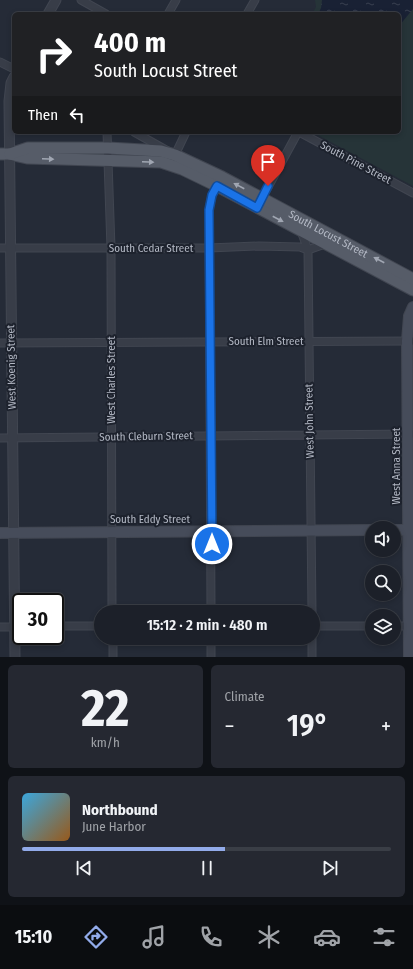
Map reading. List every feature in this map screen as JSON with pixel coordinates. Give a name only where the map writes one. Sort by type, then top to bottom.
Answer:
[{"type":"main road","name":"South Locust Street","points":[[5,154],[28,148],[108,148],[161,151],[175,155],[259,203],[413,278]]},
{"type":"main road","name":"South Locust Street","points":[[5,154],[27,158],[161,162],[182,169],[217,186],[259,203],[301,231],[413,290]]},
{"type":"main road","name":"West Anna Street","points":[[409,657],[411,626],[411,321],[409,316],[413,307]]},
{"type":"main road","name":"South Eddy Street","points":[[0,533],[365,530]]},
{"type":"street","points":[[49,12],[56,0]]},
{"type":"street","points":[[80,0],[102,12]]},
{"type":"street","points":[[169,12],[176,0]]},
{"type":"street","points":[[248,12],[254,0]]},
{"type":"street","points":[[0,62],[12,68]]},
{"type":"street","name":"West Koenig Street","points":[[12,81],[5,154],[10,248],[14,532],[17,593]]},
{"type":"street","name":"West Charles Street","points":[[107,134],[111,248],[112,605]]},
{"type":"street","points":[[138,134],[175,155],[185,134]]},
{"type":"street","points":[[259,203],[297,134]]},
{"type":"street","name":"South Pine Street","points":[[302,134],[413,193]]},
{"type":"street","points":[[212,605],[209,210],[212,195],[217,186]]},
{"type":"street","name":"West John Street","points":[[301,231],[308,250],[312,605]]},
{"type":"street","name":"South Cedar Street","points":[[0,248],[209,248],[259,246],[300,247],[308,250],[325,244]]},
{"type":"street","name":"South Elm Street","points":[[0,343],[410,341]]},
{"type":"street","name":"South Cleburn Street","points":[[0,438],[410,434]]},
{"type":"street","points":[[64,626],[94,626]]},
{"type":"street","points":[[320,626],[365,626]]},
{"type":"street","points":[[0,627],[12,627]]},
{"type":"street","name":"West Koenig Street","points":[[15,657],[16,645]]},
{"type":"street","points":[[113,645],[113,657]]},
{"type":"street","points":[[211,645],[211,657]]},
{"type":"street","points":[[312,645],[312,657]]},
{"type":"shaded area","points":[[315,0],[413,0],[413,186],[316,134],[401,134],[401,12],[313,12],[316,7]]},
{"type":"water","points":[[322,0],[413,0],[413,9],[401,24],[401,12],[319,12]]},
{"type":"route","points":[[212,544],[209,210],[212,195],[217,186],[257,208],[268,186]]}]
